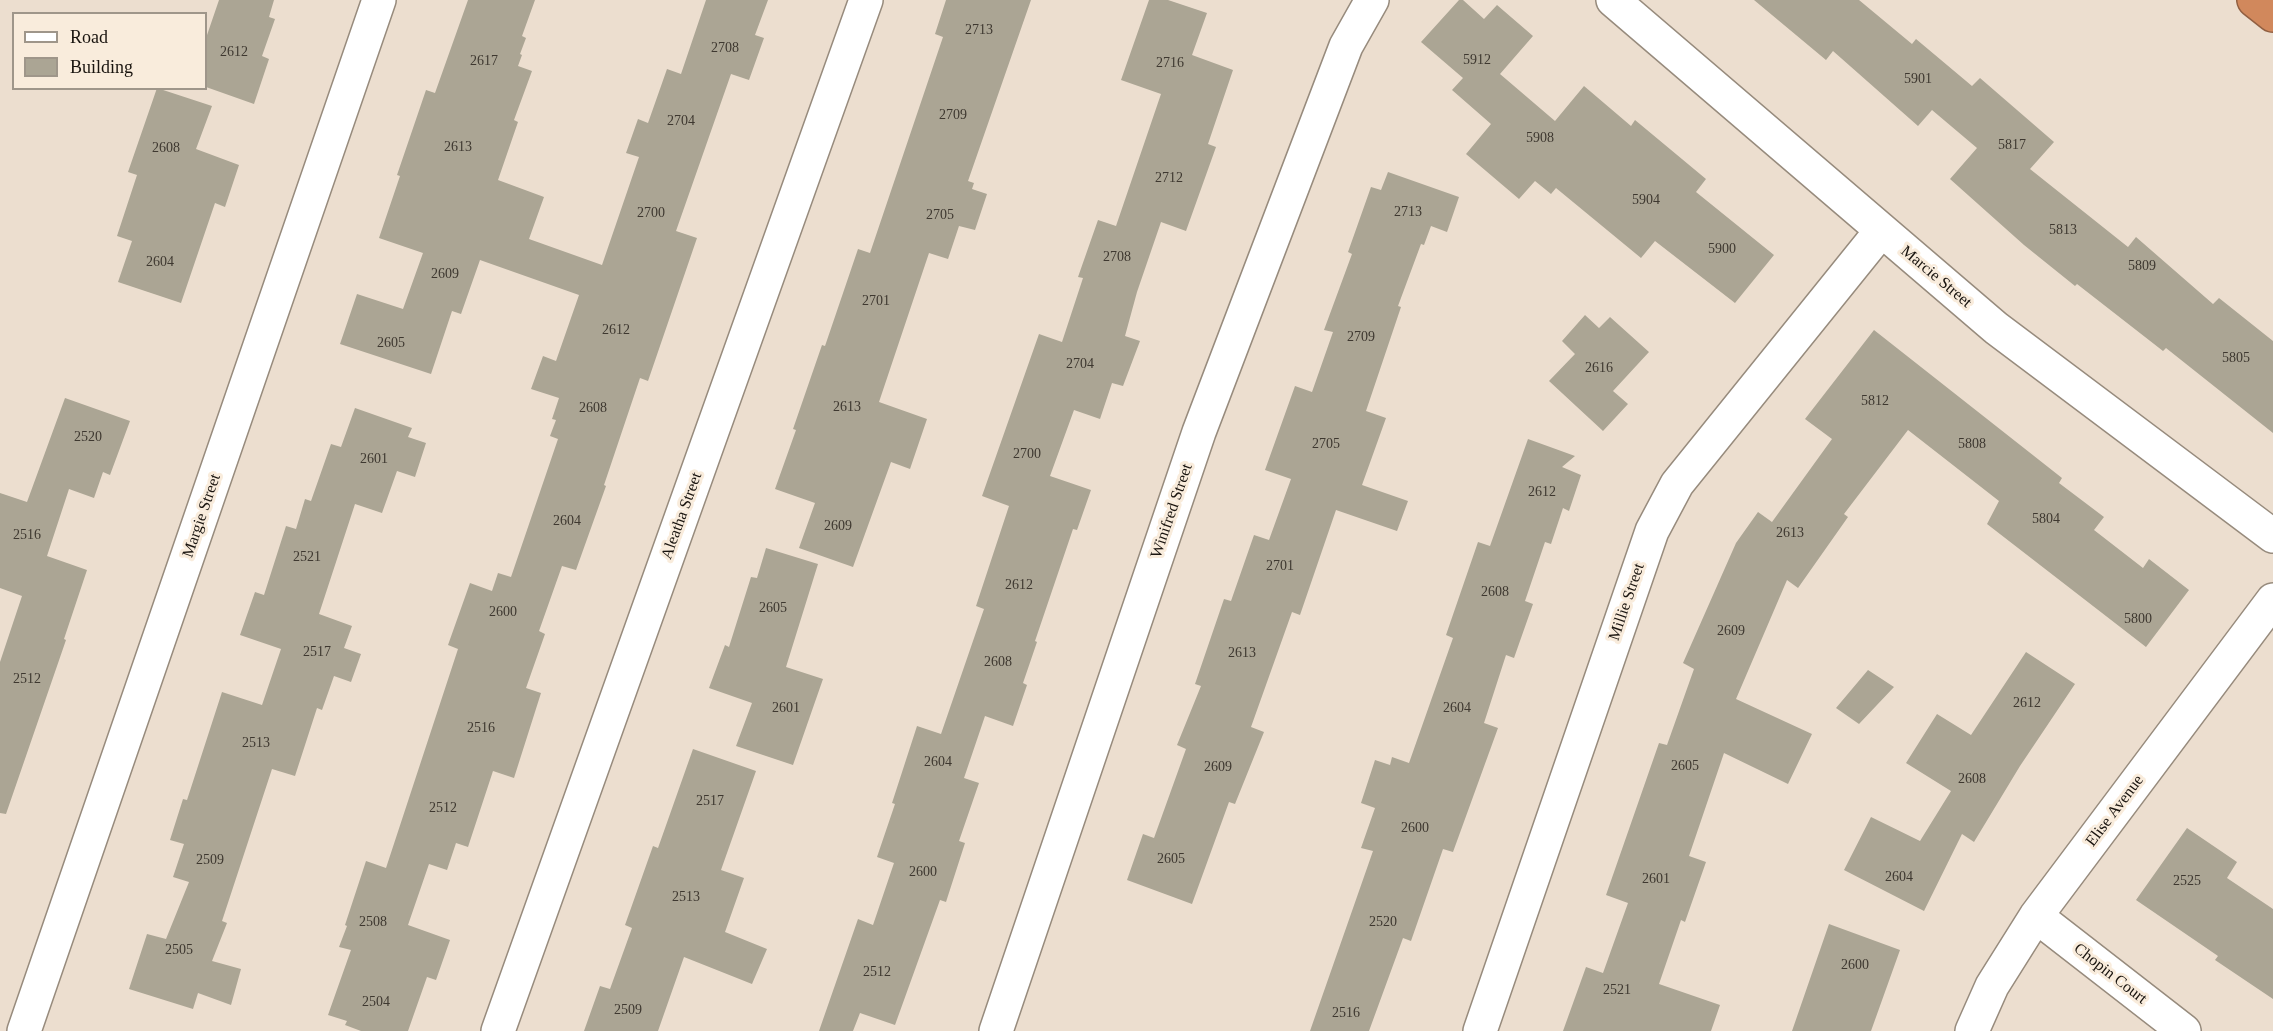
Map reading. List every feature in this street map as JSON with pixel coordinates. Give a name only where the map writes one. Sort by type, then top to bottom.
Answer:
[{"type":"highway","points":[[2254,0],[2273,15]]},
{"type":"street","name":"Margie Street","points":[[24,1031],[379,0]]},
{"type":"street","name":"Aleatha Street","points":[[498,1031],[866,0]]},
{"type":"street","name":"Winifred Street","points":[[996,1031],[1199,432],[1346,46],[1372,0]]},
{"type":"street","name":"Marcie Street","points":[[1613,0],[1996,328],[2273,536]]},
{"type":"street","name":"Millie Street","points":[[1480,1031],[1652,531],[1677,484],[1881,231]]},
{"type":"street","name":"Elise Avenue","points":[[1972,1031],[1992,986],[2036,916],[2273,600]]},
{"type":"street","name":"Chopin Court","points":[[2036,916],[2184,1031]]},
{"type":"building","points":[[219,0],[274,0],[269,17],[275,19],[262,56],[269,59],[254,104],[207,87],[207,35]]},
{"type":"building","points":[[468,0],[535,0],[522,36],[526,38],[518,66],[532,71],[514,120],[518,122],[498,180],[544,197],[529,239],[602,265],[639,157],[626,153],[638,119],[648,123],[667,69],[681,74],[706,0],[768,0],[755,35],[764,38],[749,80],[731,74],[676,231],[697,238],[648,381],[640,378],[604,485],[606,486],[576,570],[562,566],[539,631],[545,634],[526,688],[541,693],[514,778],[493,771],[468,847],[456,843],[447,870],[429,864],[408,925],[450,940],[436,980],[427,977],[408,1031],[361,1031],[345,1025],[347,1021],[328,1015],[351,950],[339,947],[347,926],[345,925],[366,861],[386,868],[458,649],[448,645],[470,583],[492,591],[498,573],[511,577],[558,439],[550,436],[556,420],[552,419],[559,398],[531,389],[543,356],[556,361],[579,295],[480,260],[461,314],[452,311],[431,374],[340,344],[357,294],[403,309],[423,253],[379,238],[400,176],[397,175],[426,90],[435,93]]},
{"type":"building","points":[[946,0],[1031,0],[968,181],[974,183],[972,189],[987,194],[975,230],[959,226],[948,259],[929,253],[879,402],[927,419],[910,469],[891,462],[853,567],[799,548],[815,503],[775,489],[822,345],[825,346],[858,249],[870,253],[943,37],[935,34]]},
{"type":"building","points":[[1149,0],[1168,0],[1207,13],[1192,55],[1233,70],[1208,144],[1216,147],[1186,231],[1161,222],[1137,292],[1125,336],[1140,341],[1123,386],[1112,383],[1100,419],[1074,410],[1050,476],[1091,490],[1077,530],[1073,529],[1035,641],[1037,642],[1023,683],[1027,685],[1013,726],[985,716],[964,778],[979,783],[959,841],[965,843],[946,902],[940,900],[895,1025],[860,1013],[853,1031],[819,1031],[858,919],[873,925],[894,863],[877,857],[917,726],[941,734],[984,609],[976,606],[1009,506],[982,496],[1039,334],[1062,342],[1083,278],[1078,277],[1098,220],[1116,226],[1161,94],[1121,80]]},
{"type":"building","points":[[1459,0],[1463,0],[1484,19],[1497,5],[1533,36],[1500,74],[1555,121],[1584,86],[1631,126],[1635,120],[1706,179],[1696,192],[1774,255],[1735,303],[1655,241],[1641,258],[1556,188],[1551,194],[1535,181],[1519,199],[1466,154],[1491,124],[1452,90],[1463,78],[1421,42]]},
{"type":"building","points":[[1754,0],[1859,0],[1912,44],[1916,39],[1972,86],[1980,78],[2054,142],[2030,169],[2128,247],[2136,237],[2213,304],[2219,298],[2273,341],[2273,433],[2166,348],[2163,351],[2077,284],[2075,286],[2024,245],[1950,179],[1977,148],[1932,110],[1918,126],[1833,51],[1826,60]]},
{"type":"building","points":[[156,90],[163,90],[212,106],[196,149],[239,165],[225,207],[215,203],[181,303],[118,282],[132,241],[117,236],[137,175],[128,172]]},
{"type":"building","points":[[1388,172],[1459,197],[1447,232],[1431,226],[1424,245],[1421,244],[1398,306],[1401,307],[1366,411],[1386,418],[1362,485],[1408,501],[1397,531],[1336,510],[1300,615],[1292,612],[1251,727],[1264,732],[1235,804],[1229,802],[1192,904],[1127,880],[1143,834],[1154,838],[1186,749],[1177,745],[1201,686],[1195,684],[1224,599],[1231,601],[1254,535],[1269,540],[1291,479],[1265,470],[1295,386],[1312,392],[1333,332],[1324,330],[1352,254],[1348,252],[1371,187],[1381,190]]},
{"type":"building","points":[[1585,315],[1599,328],[1610,317],[1649,352],[1613,391],[1628,404],[1603,431],[1549,381],[1575,354],[1562,341]]},
{"type":"building","points":[[1874,330],[2062,478],[2059,483],[2104,517],[2094,530],[2143,568],[2149,559],[2189,590],[2146,647],[1987,524],[1999,501],[1908,430],[1844,514],[1848,517],[1798,588],[1787,580],[1736,699],[1812,734],[1788,784],[1724,753],[1689,856],[1706,862],[1685,922],[1681,920],[1659,984],[1720,1005],[1711,1031],[1563,1031],[1586,967],[1603,973],[1628,903],[1606,895],[1659,743],[1667,745],[1694,669],[1683,663],[1736,543],[1758,512],[1772,522],[1832,439],[1805,419]]},
{"type":"building","points":[[65,398],[130,421],[110,475],[103,472],[94,498],[69,489],[47,556],[87,570],[64,639],[66,640],[6,814],[0,813],[0,662],[22,596],[0,588],[0,493],[27,502]]},
{"type":"building","points":[[355,408],[412,428],[408,437],[426,443],[415,477],[397,471],[382,513],[355,504],[319,614],[352,626],[344,648],[361,654],[351,682],[334,676],[322,710],[317,708],[295,776],[272,769],[222,921],[227,923],[212,961],[241,969],[231,1005],[198,993],[193,1009],[129,989],[147,934],[166,939],[189,882],[173,877],[184,844],[170,840],[183,799],[187,800],[222,692],[262,705],[281,649],[240,635],[255,592],[264,595],[286,526],[296,529],[305,499],[311,501],[331,444],[341,447]]},
{"type":"building","points":[[1528,439],[1575,456],[1562,467],[1581,475],[1569,511],[1563,508],[1551,544],[1545,542],[1525,601],[1533,604],[1514,658],[1506,655],[1484,723],[1498,728],[1453,852],[1443,849],[1411,941],[1403,938],[1369,1031],[1310,1031],[1373,851],[1361,848],[1375,808],[1361,803],[1375,760],[1390,765],[1392,757],[1409,763],[1453,638],[1446,635],[1478,542],[1490,546]]},
{"type":"building","points":[[766,548],[818,564],[786,667],[823,679],[793,765],[736,746],[752,703],[709,688],[725,645],[729,647],[751,577],[757,578]]},
{"type":"building","points":[[2026,652],[2075,684],[2020,766],[1974,842],[1962,834],[1924,911],[1844,870],[1871,817],[1920,841],[1951,791],[1906,763],[1937,714],[1971,735]]},
{"type":"building","points":[[1868,670],[1894,687],[1859,724],[1836,708]]},
{"type":"building","points":[[693,749],[756,771],[721,870],[744,878],[725,932],[767,949],[752,984],[684,957],[658,1031],[584,1031],[600,986],[610,989],[632,928],[625,925],[653,846],[658,848]]},
{"type":"building","points":[[2187,828],[2237,862],[2227,878],[2273,909],[2273,999],[2215,960],[2218,956],[2136,900]]},
{"type":"building","points":[[1829,924],[1900,950],[1871,1031],[1792,1031]]}]
